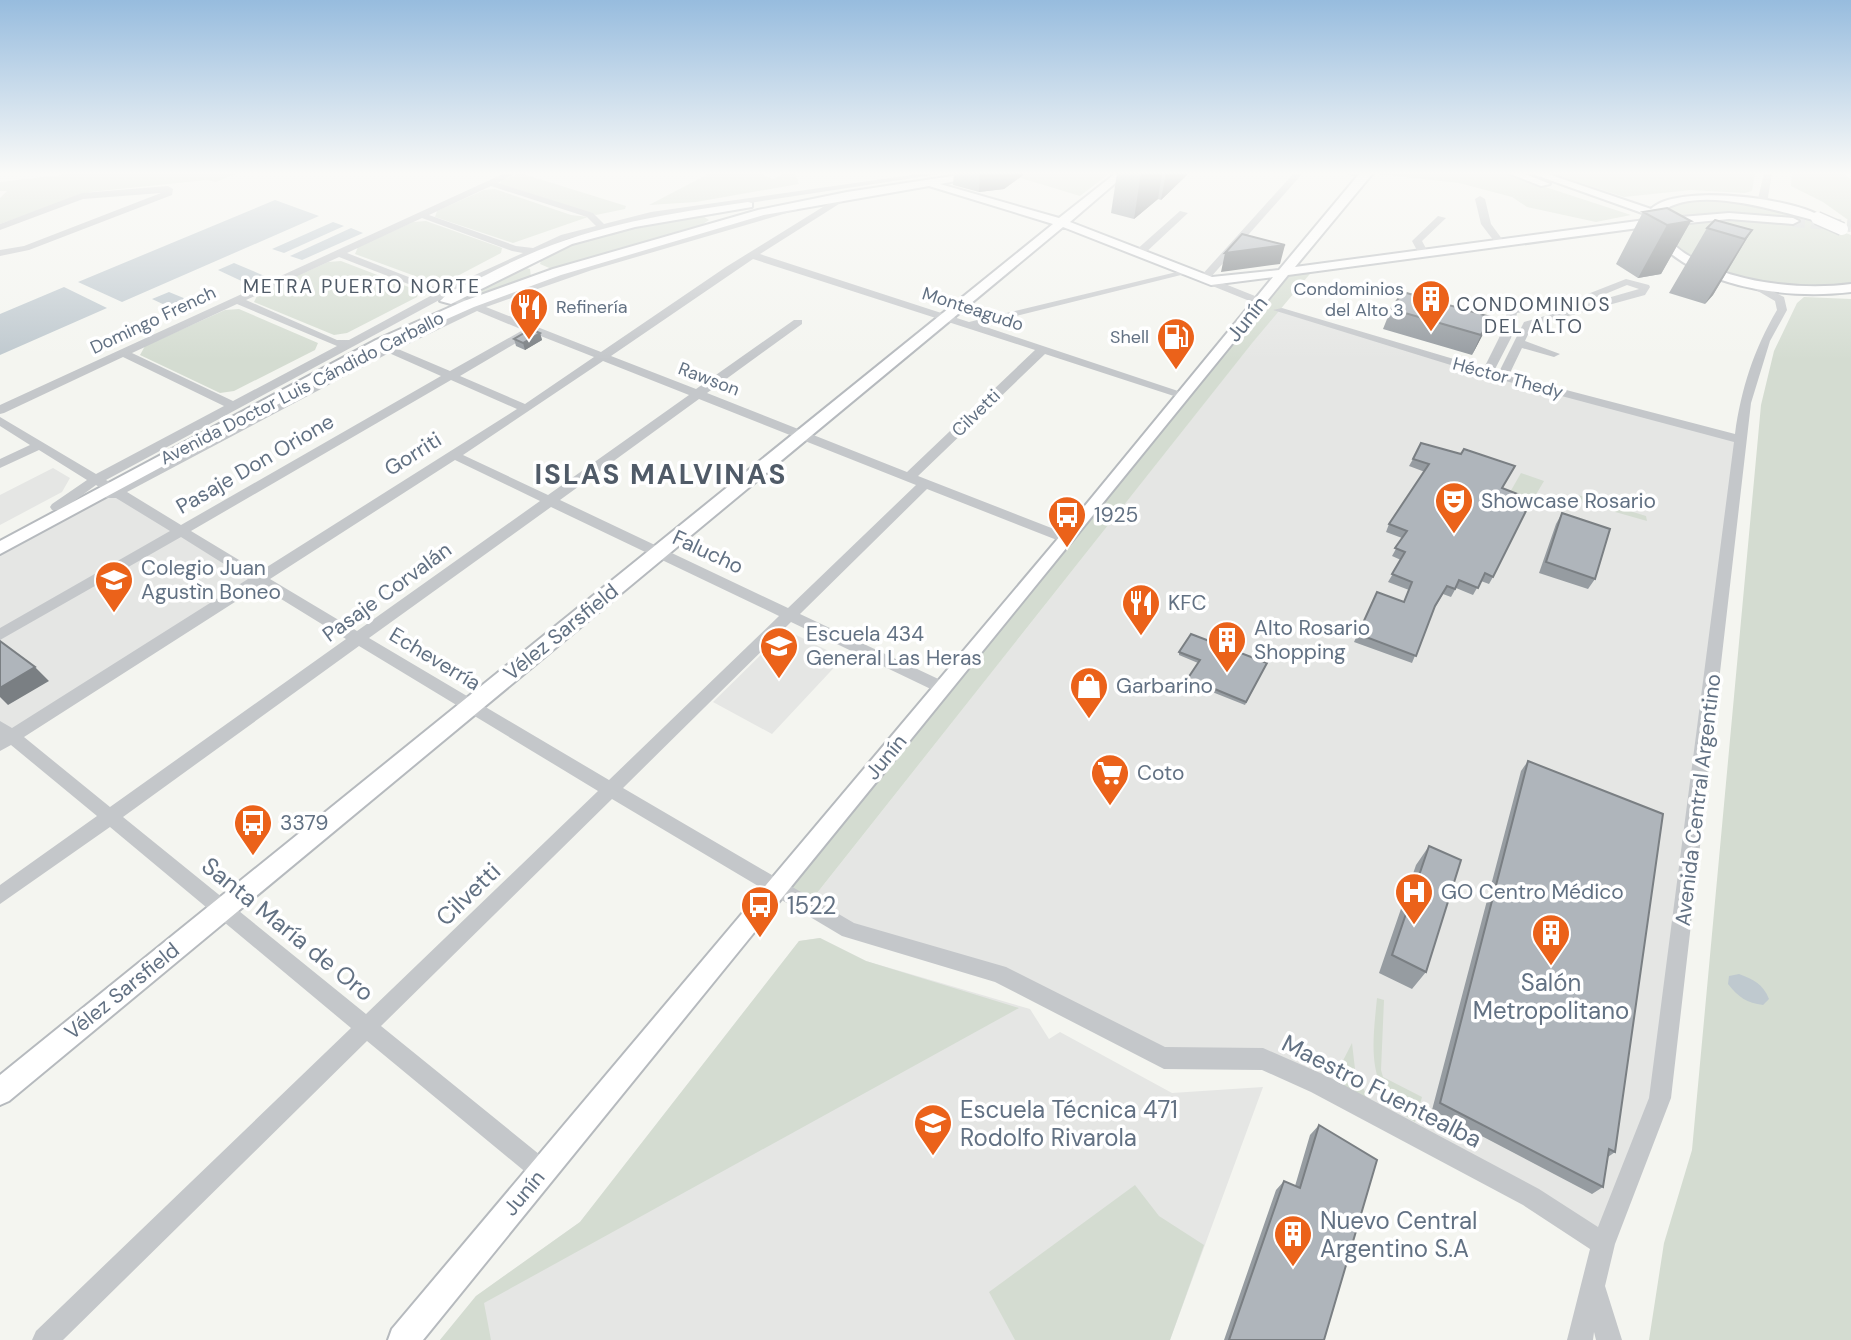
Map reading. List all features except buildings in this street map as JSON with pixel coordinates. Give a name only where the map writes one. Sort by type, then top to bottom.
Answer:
[{"type":"main road","name":"Avenida Doctor Luis Cándido Carballo","points":[[106,486],[207,428],[381,343],[448,296],[538,251],[577,236]]},
{"type":"main road","name":"Avenida Doctor Luis Cándido Carballo","points":[[0,548],[106,486],[381,343],[557,272],[680,236]]},
{"type":"main road","name":"Vélez Sarsfield","points":[[0,1092],[1044,236]]},
{"type":"main road","points":[[1094,236],[1207,280],[1281,273],[1551,236]]},
{"type":"main road","name":"Junín","points":[[403,1340],[1067,539],[1313,236]]},
{"type":"main road","points":[[1647,236],[1658,239],[1689,260],[1740,279],[1788,289],[1851,294]]},
{"type":"main road","points":[[538,251],[534,262],[538,267],[557,272]]},
{"type":"main road","points":[[1836,291],[1851,288]]},
{"type":"main road","points":[[354,343],[381,343]]},
{"type":"main road","points":[[314,378],[334,375]]},
{"type":"main road","points":[[183,433],[207,428]]},
{"type":"main road","name":"Avenida Doctor Luis Cándido Carballo","points":[[0,537],[62,510]]},
{"type":"street","points":[[0,253],[26,248],[58,236]]},
{"type":"street","name":"Domingo French","points":[[0,410],[376,236]]},
{"type":"street","points":[[478,236],[516,249],[538,251]]},
{"type":"street","points":[[536,282],[698,236]]},
{"type":"street","name":"Gorriti","points":[[4,736],[259,579],[526,409],[782,236]]},
{"type":"street","points":[[1139,253],[1158,236]]},
{"type":"street","points":[[1245,236],[1207,280],[1261,302]]},
{"type":"street","points":[[1423,236],[1417,241],[1424,254]]},
{"type":"street","points":[[1494,236],[1500,243]]},
{"type":"street","name":"Rawson","points":[[338,253],[1067,539]]},
{"type":"street","name":"Monteagudo","points":[[752,255],[1184,396]]},
{"type":"street","points":[[968,325],[1185,271]]},
{"type":"street","points":[[1605,274],[1615,286]]},
{"type":"street","name":"Avenida Central Argentino","points":[[1580,1340],[1603,1244],[1660,1098],[1684,920],[1745,403],[1761,351],[1782,310],[1780,299],[1772,293],[1740,279]]},
{"type":"street","points":[[1487,373],[1511,323],[1509,314],[1517,309],[1535,309],[1582,300],[1633,281],[1645,287],[1641,293],[1525,326],[1511,323]]},
{"type":"street","name":"Avenida Doctor Luis Cándido Carballo","points":[[106,486],[183,433],[448,296]]},
{"type":"street","points":[[237,300],[335,343],[354,343]]},
{"type":"street","points":[[106,486],[334,375],[381,343],[473,306]]},
{"type":"street","name":"Héctor Thedy","points":[[1278,310],[1487,373],[1740,439]]},
{"type":"street","name":"Pasaje Corvalán","points":[[0,896],[798,322]]},
{"type":"street","points":[[1502,377],[1525,326]]},
{"type":"street","name":"Pasaje Don Orione","points":[[0,635],[532,328]]},
{"type":"street","points":[[381,343],[526,409]]},
{"type":"street","points":[[1519,343],[1554,354]]},
{"type":"street","name":"Cilvetti","points":[[45,1340],[790,615],[1042,350]]},
{"type":"street","points":[[122,353],[233,407]]},
{"type":"street","name":"Echeverría","points":[[0,421],[777,889]]},
{"type":"street","points":[[0,464],[39,445]]},
{"type":"street","name":"Falucho","points":[[454,455],[943,688]]},
{"type":"street","name":"Santa María de Oro","points":[[4,736],[110,817],[542,1171]]},
{"type":"street","name":"Maestro Fuentealba","points":[[777,889],[849,930],[999,974],[1164,1058],[1263,1059],[1319,1084],[1531,1198],[1603,1244]]},
{"type":"street","points":[[1594,1289],[1609,1340]]},
{"type":"shaded area","points":[[190,236],[274,236],[122,302],[78,282]]},
{"type":"shaded area","points":[[302,236],[323,236],[284,253],[272,249]]},
{"type":"shaded area","points":[[335,236],[357,236],[302,260],[290,256]]},
{"type":"shaded area","points":[[383,236],[467,236],[502,248],[501,253],[446,282],[434,283],[355,254],[358,247]]},
{"type":"shaded area","points":[[491,236],[535,236],[513,243]]},
{"type":"shaded area","points":[[598,236],[671,236],[554,270],[540,264],[542,257]]},
{"type":"shaded area","points":[[1665,236],[1851,236],[1851,288],[1762,285],[1689,260]]},
{"type":"shaded area","points":[[341,261],[419,291],[417,297],[347,333],[334,335],[254,302],[258,294],[328,262]]},
{"type":"shaded area","points":[[234,263],[267,277],[250,285],[218,270]]},
{"type":"shaded area","points":[[519,266],[530,269],[531,277],[484,295],[473,294]]},
{"type":"shaded area","points":[[1314,269],[1253,342],[806,907],[777,889],[1285,272]]},
{"type":"shaded area","points":[[64,287],[107,308],[0,355],[0,314]]},
{"type":"shaded area","points":[[169,292],[203,306],[184,314],[152,299]]},
{"type":"shaded area","points":[[1804,297],[1851,299],[1851,1340],[1649,1340],[1664,1243],[1692,1150],[1761,405],[1774,351],[1797,303]]},
{"type":"shaded area","points":[[239,309],[318,343],[315,350],[234,391],[220,393],[140,355],[145,346],[225,310]]},
{"type":"shaded area","points":[[1278,310],[1502,377],[1739,439],[1660,1098],[1603,1244],[1263,1059],[1164,1058],[999,974],[806,907]]},
{"type":"shaded area","points":[[53,468],[70,478],[62,492],[0,525],[0,495]]},
{"type":"shaded area","points":[[1521,473],[1544,481],[1531,503],[1509,494]]},
{"type":"shaded area","points":[[110,488],[259,579],[11,736],[0,727],[0,548]]},
{"type":"shaded area","points":[[1575,494],[1646,516],[1647,521],[1573,500],[1571,498]]},
{"type":"shaded area","name":"Escuela 434 General Las Heras","points":[[794,634],[843,658],[772,734],[713,702],[780,636]]},
{"type":"shaded area","name":"Escuela Técnica 471 Rodolfo Rivarola","points":[[820,938],[866,961],[1030,1009],[1049,1039],[1060,1032],[1172,1093],[1263,1087],[1170,1340],[440,1340],[476,1296],[580,1222],[799,941]]},
{"type":"shaded area","points":[[820,938],[866,961],[1019,1008],[484,1303],[491,1340],[440,1340],[476,1296],[580,1222],[799,941]]},
{"type":"shaded area","points":[[1739,974],[1764,989],[1769,999],[1763,1005],[1743,999],[1728,984],[1729,976]]},
{"type":"shaded area","points":[[1377,998],[1384,1000],[1383,1077],[1422,1097],[1415,1122],[1387,1097],[1375,1068]]},
{"type":"shaded area","points":[[1352,1043],[1355,1069],[1368,1099],[1332,1082]]},
{"type":"shaded area","points":[[1135,1185],[1159,1216],[1204,1245],[1170,1340],[1015,1340],[989,1292]]},
{"type":"place","name":"Condominios del Alto 3","points":[[1431,333]]},
{"type":"place","name":"Refinería","points":[[529,341]]},
{"type":"place","name":"Shell","points":[[1176,371]]},
{"type":"place","name":"Showcase Rosario","points":[[1454,535]]},
{"type":"place","name":"1925","points":[[1067,549]]},
{"type":"place","name":"Colegio Juan Agustìn Boneo","points":[[114,614]]},
{"type":"place","name":"KFC","points":[[1141,637]]},
{"type":"place","name":"Alto Rosario Shopping","points":[[1227,674]]},
{"type":"place","name":"Escuela 434 General Las Heras","points":[[779,680]]},
{"type":"place","name":"Garbarino","points":[[1089,720]]},
{"type":"place","name":"Coto","points":[[1110,807]]},
{"type":"place","name":"3379","points":[[253,857]]},
{"type":"place","name":"GO Centro Médico","points":[[1414,926]]},
{"type":"place","name":"1522","points":[[760,939]]},
{"type":"place","name":"Salón Metropolitano","points":[[1551,967]]},
{"type":"place","name":"Escuela Técnica 471 Rodolfo Rivarola","points":[[933,1157]]},
{"type":"place","name":"Nuevo Central Argentino S.A","points":[[1293,1268]]},
{"type":"district","name":"METRA PUERTO NORTE","points":[[362,286]]},
{"type":"district","name":"CONDOMINIOS DEL ALTO","points":[[1534,315]]},
{"type":"district","name":"ISLAS MALVINAS","points":[[661,474]]}]
